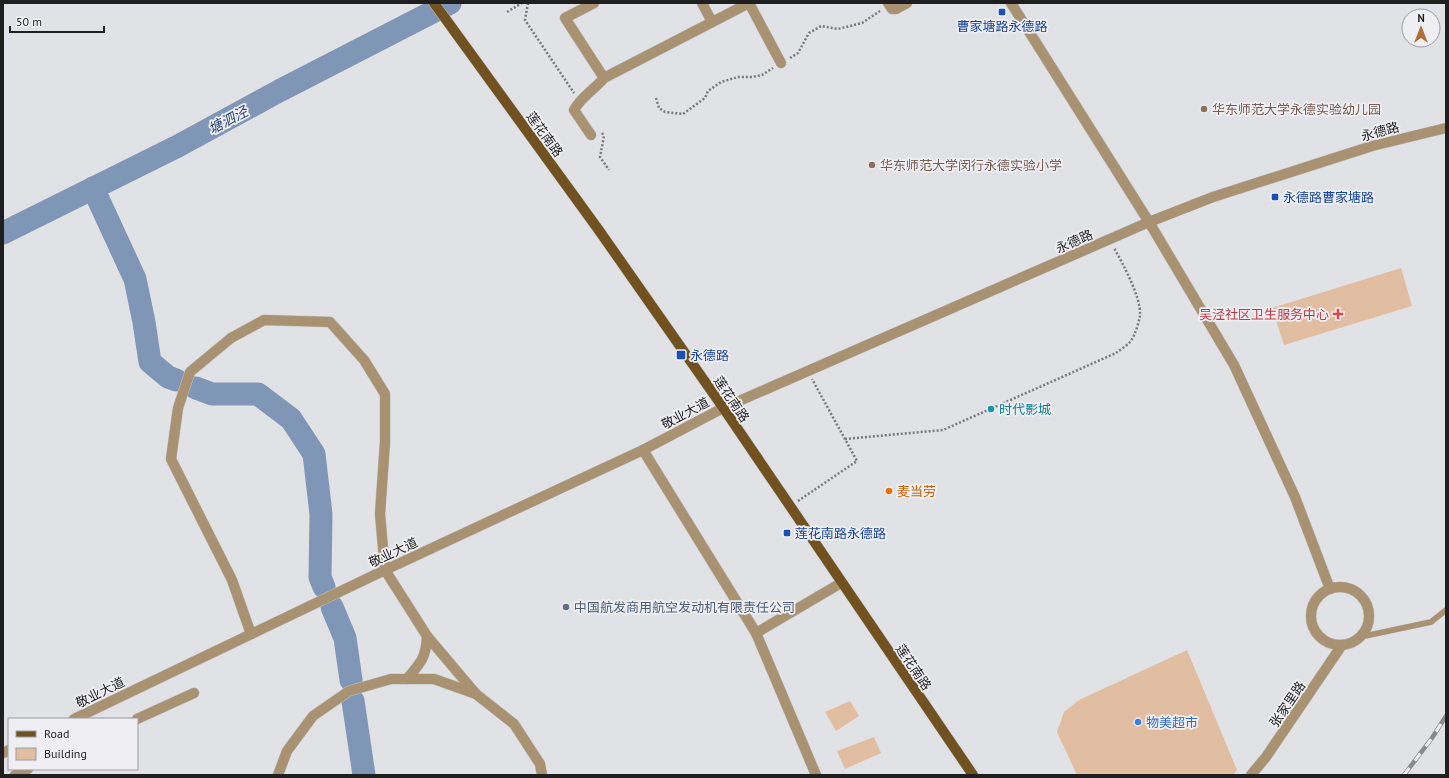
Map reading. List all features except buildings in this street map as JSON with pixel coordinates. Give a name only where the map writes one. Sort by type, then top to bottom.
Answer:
[{"type":"main road","name":"莲花南路","points":[[434,3],[598,229],[723,408],[972,775]]},
{"type":"street","points":[[594,3],[565,18],[604,78]]},
{"type":"street","points":[[702,3],[712,22]]},
{"type":"street","points":[[595,133],[574,110],[579,101],[604,78],[749,3],[781,63]]},
{"type":"street","points":[[888,3],[892,9],[896,9],[907,3]]},
{"type":"street","points":[[1011,3],[1149,222],[1234,365],[1295,497],[1330,589]]},
{"type":"street","name":"永德路","points":[[723,408],[1149,222],[1213,197],[1372,146],[1446,128]]},
{"type":"street","points":[[251,634],[232,580],[171,459],[178,408],[190,372],[231,338],[264,320],[330,322],[364,360],[385,394],[385,442],[380,514],[385,570],[427,636],[476,694],[514,724],[540,764],[542,775]]},
{"type":"street","name":"敬业大道","points":[[76,718],[385,570],[643,450],[723,408]]},
{"type":"street","points":[[643,450],[756,633],[816,775]]},
{"type":"street","points":[[756,633],[841,583]]},
{"type":"street","points":[[1330,589],[1349,589],[1358,594],[1365,601],[1369,620],[1366,629],[1360,637],[1352,643],[1342,645],[1324,641],[1317,635],[1313,627],[1311,618],[1312,609],[1316,600],[1330,589]]},
{"type":"street","points":[[407,679],[424,657],[427,636]]},
{"type":"street","name":"张家里路","points":[[1251,775],[1266,757],[1342,645]]},
{"type":"street","points":[[278,775],[287,751],[313,716],[349,691],[391,679],[407,679],[434,680],[476,694]]},
{"type":"street","points":[[138,719],[194,693]]},
{"type":"street","points":[[15,775],[26,770]]},
{"type":"lane","points":[[1360,637],[1431,622],[1446,610]]},
{"type":"path","points":[[506,12],[522,3]]},
{"type":"path","points":[[528,3],[525,20],[579,101]]},
{"type":"path","points":[[595,133],[604,136],[600,157],[609,170]]},
{"type":"path","points":[[844,439],[943,430],[1120,350],[1132,339],[1140,316],[1139,303],[1121,260],[1109,240]]},
{"type":"path","points":[[789,506],[858,461],[844,439],[808,371]]},
{"type":"waterway","name":"塘泗泾","points":[[3,233],[178,146],[279,91],[450,3]]},
{"type":"waterway","points":[[93,188],[135,279],[144,322],[150,362],[168,377],[176,380]]},
{"type":"waterway","points":[[196,388],[212,394],[258,394],[291,419],[314,454],[321,514],[320,577],[324,587]]},
{"type":"waterway","points":[[332,607],[345,638],[351,680]]},
{"type":"waterway","points":[[353,701],[364,775]]},
{"type":"railway","points":[[1404,775],[1432,738],[1446,716]]},
{"type":"place","name":"曹家塘路永德路","points":[[1002,12]]},
{"type":"place","name":"华东师范大学永德实验幼儿园","points":[[1204,109]]},
{"type":"place","name":"华东师范大学闵行永德实验小学","points":[[872,165]]},
{"type":"place","name":"永德路曹家塘路","points":[[1275,197]]},
{"type":"place","name":"吴泾社区卫生服务中心","points":[[1338,314]]},
{"type":"place","name":"永德路","points":[[681,355]]},
{"type":"place","name":"时代影城","points":[[991,409]]},
{"type":"place","name":"麦当劳","points":[[889,491]]},
{"type":"place","name":"莲花南路永德路","points":[[787,533]]},
{"type":"place","name":"中国航发商用航空发动机有限责任公司","points":[[566,607]]},
{"type":"place","name":"物美超市","points":[[1138,722]]}]
